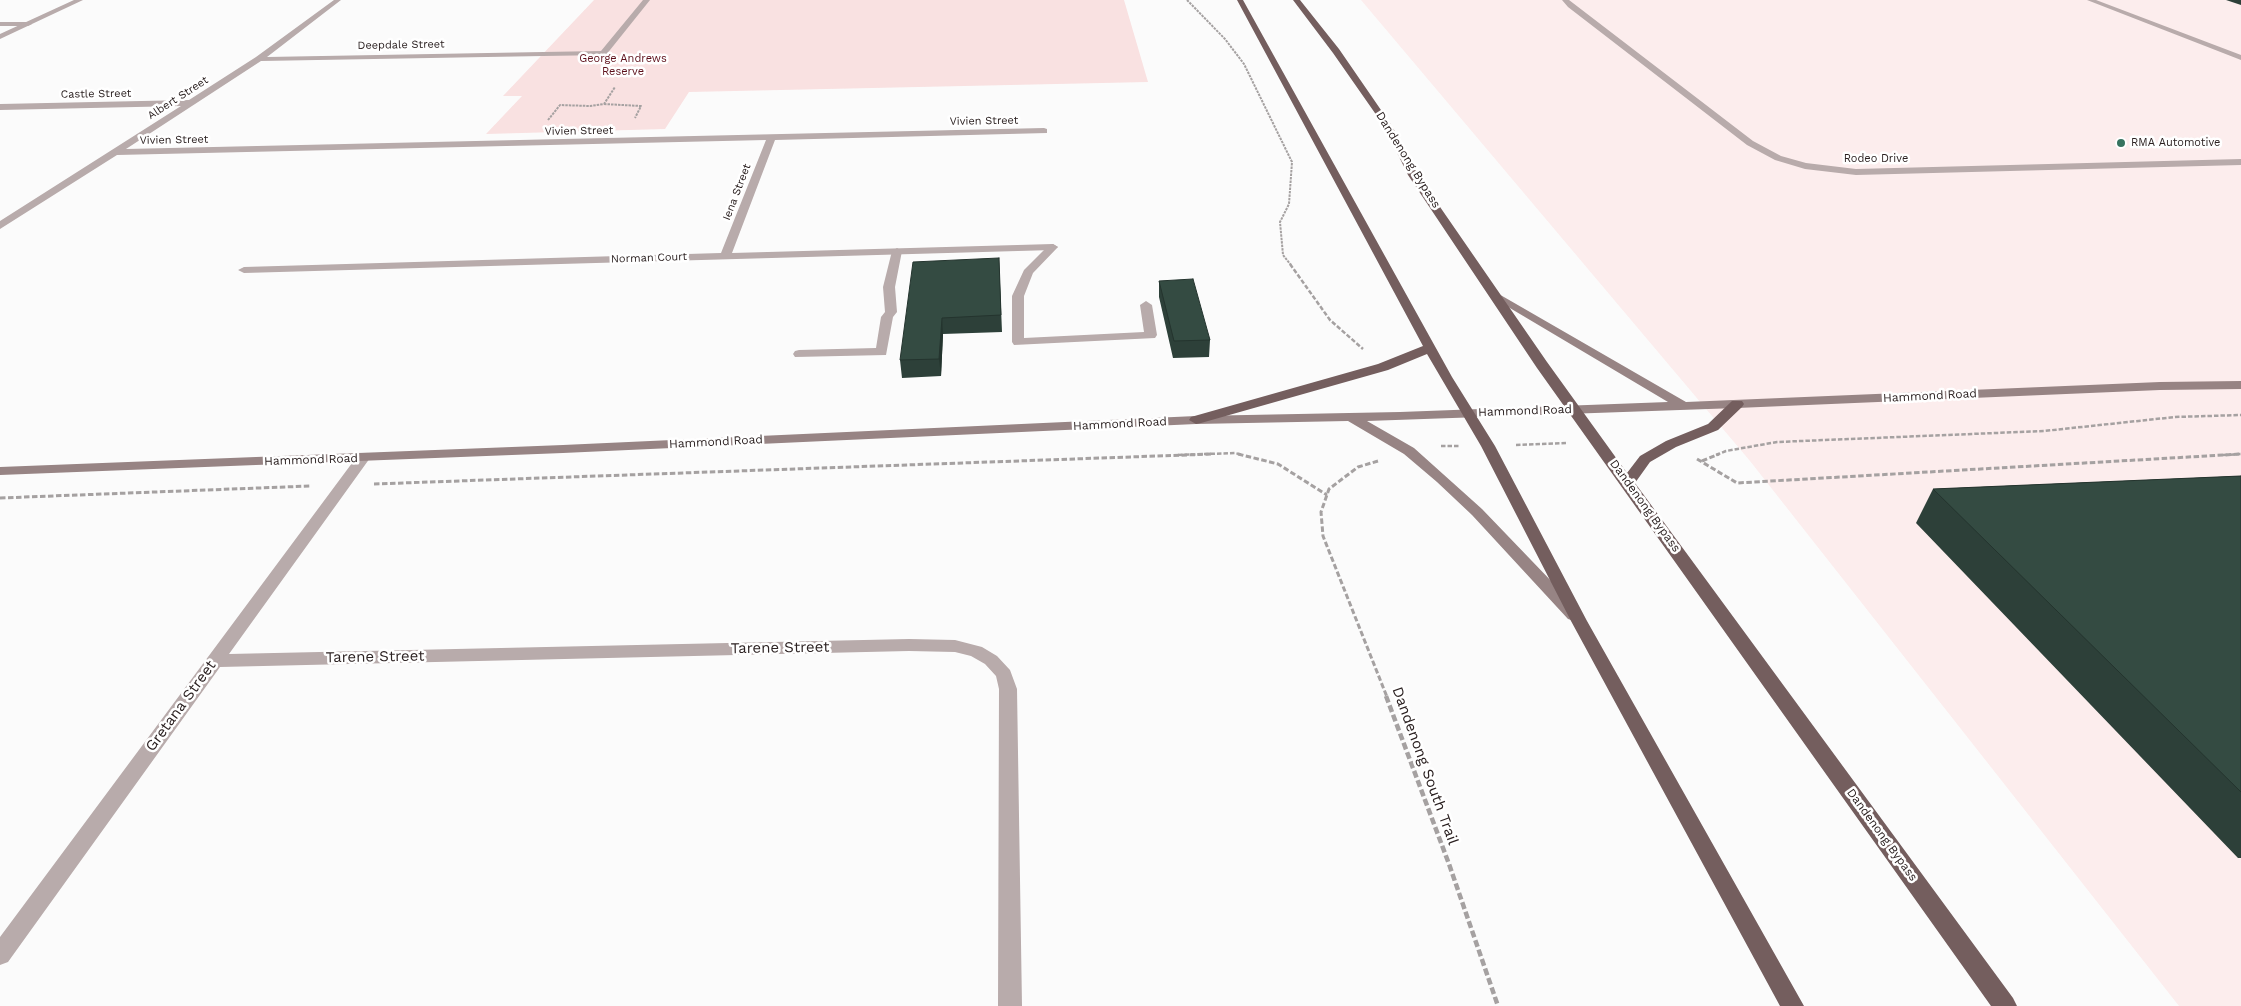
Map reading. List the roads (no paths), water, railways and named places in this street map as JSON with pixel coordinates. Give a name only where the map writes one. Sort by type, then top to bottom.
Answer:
[{"type":"highway","points":[[1240,0],[1430,348],[1488,446],[1579,621],[1792,1006]]},
{"type":"highway","name":"Dandenong Bypass","points":[[1296,0],[1336,51],[1388,126],[1414,175],[1574,409],[2005,1006]]},
{"type":"highway","points":[[1196,420],[1407,360],[1430,348]]},
{"type":"highway","points":[[1628,482],[1646,459],[1671,444],[1713,427],[1737,404]]},
{"type":"main road","points":[[1497,296],[1684,406]]},
{"type":"main road","name":"Hammond Road","points":[[0,471],[363,458],[1196,420],[1684,406],[2160,386],[2241,385]]},
{"type":"main road","points":[[1350,416],[1409,451],[1442,479],[1478,512],[1579,621]]},
{"type":"street","points":[[0,37],[80,0]]},
{"type":"street","name":"Albert Street","points":[[0,226],[259,59],[338,0]]},
{"type":"street","name":"Deepdale Street","points":[[259,59],[603,53],[647,0]]},
{"type":"street","name":"Rodeo Drive","points":[[1565,0],[1570,6],[1750,144],[1778,158],[1805,166],[1856,172],[2241,162]]},
{"type":"street","points":[[2090,0],[2241,58]]},
{"type":"street","points":[[0,24],[28,24]]},
{"type":"street","name":"Castle Street","points":[[0,107],[192,103]]},
{"type":"street","name":"Vivien Street","points":[[114,152],[1044,131]]},
{"type":"street","name":"Iena Street","points":[[725,256],[771,138]]},
{"type":"street","name":"Norman Court","points":[[244,270],[1053,247],[1028,272],[1018,296],[1018,342],[1151,335],[1146,306]]},
{"type":"street","points":[[799,354],[882,352],[888,317],[892,312],[889,287],[897,251]]},
{"type":"street","name":"Gretana Street","points":[[0,955],[363,458]]},
{"type":"street","name":"Tarene Street","points":[[214,661],[908,645],[955,646],[976,651],[991,660],[1004,674],[1008,689],[1010,1006]]},
{"type":"place","name":"RMA Automotive","points":[[2121,143]]},
{"type":"park label","name":"George Andrews Reserve","points":[[623,65]]}]
